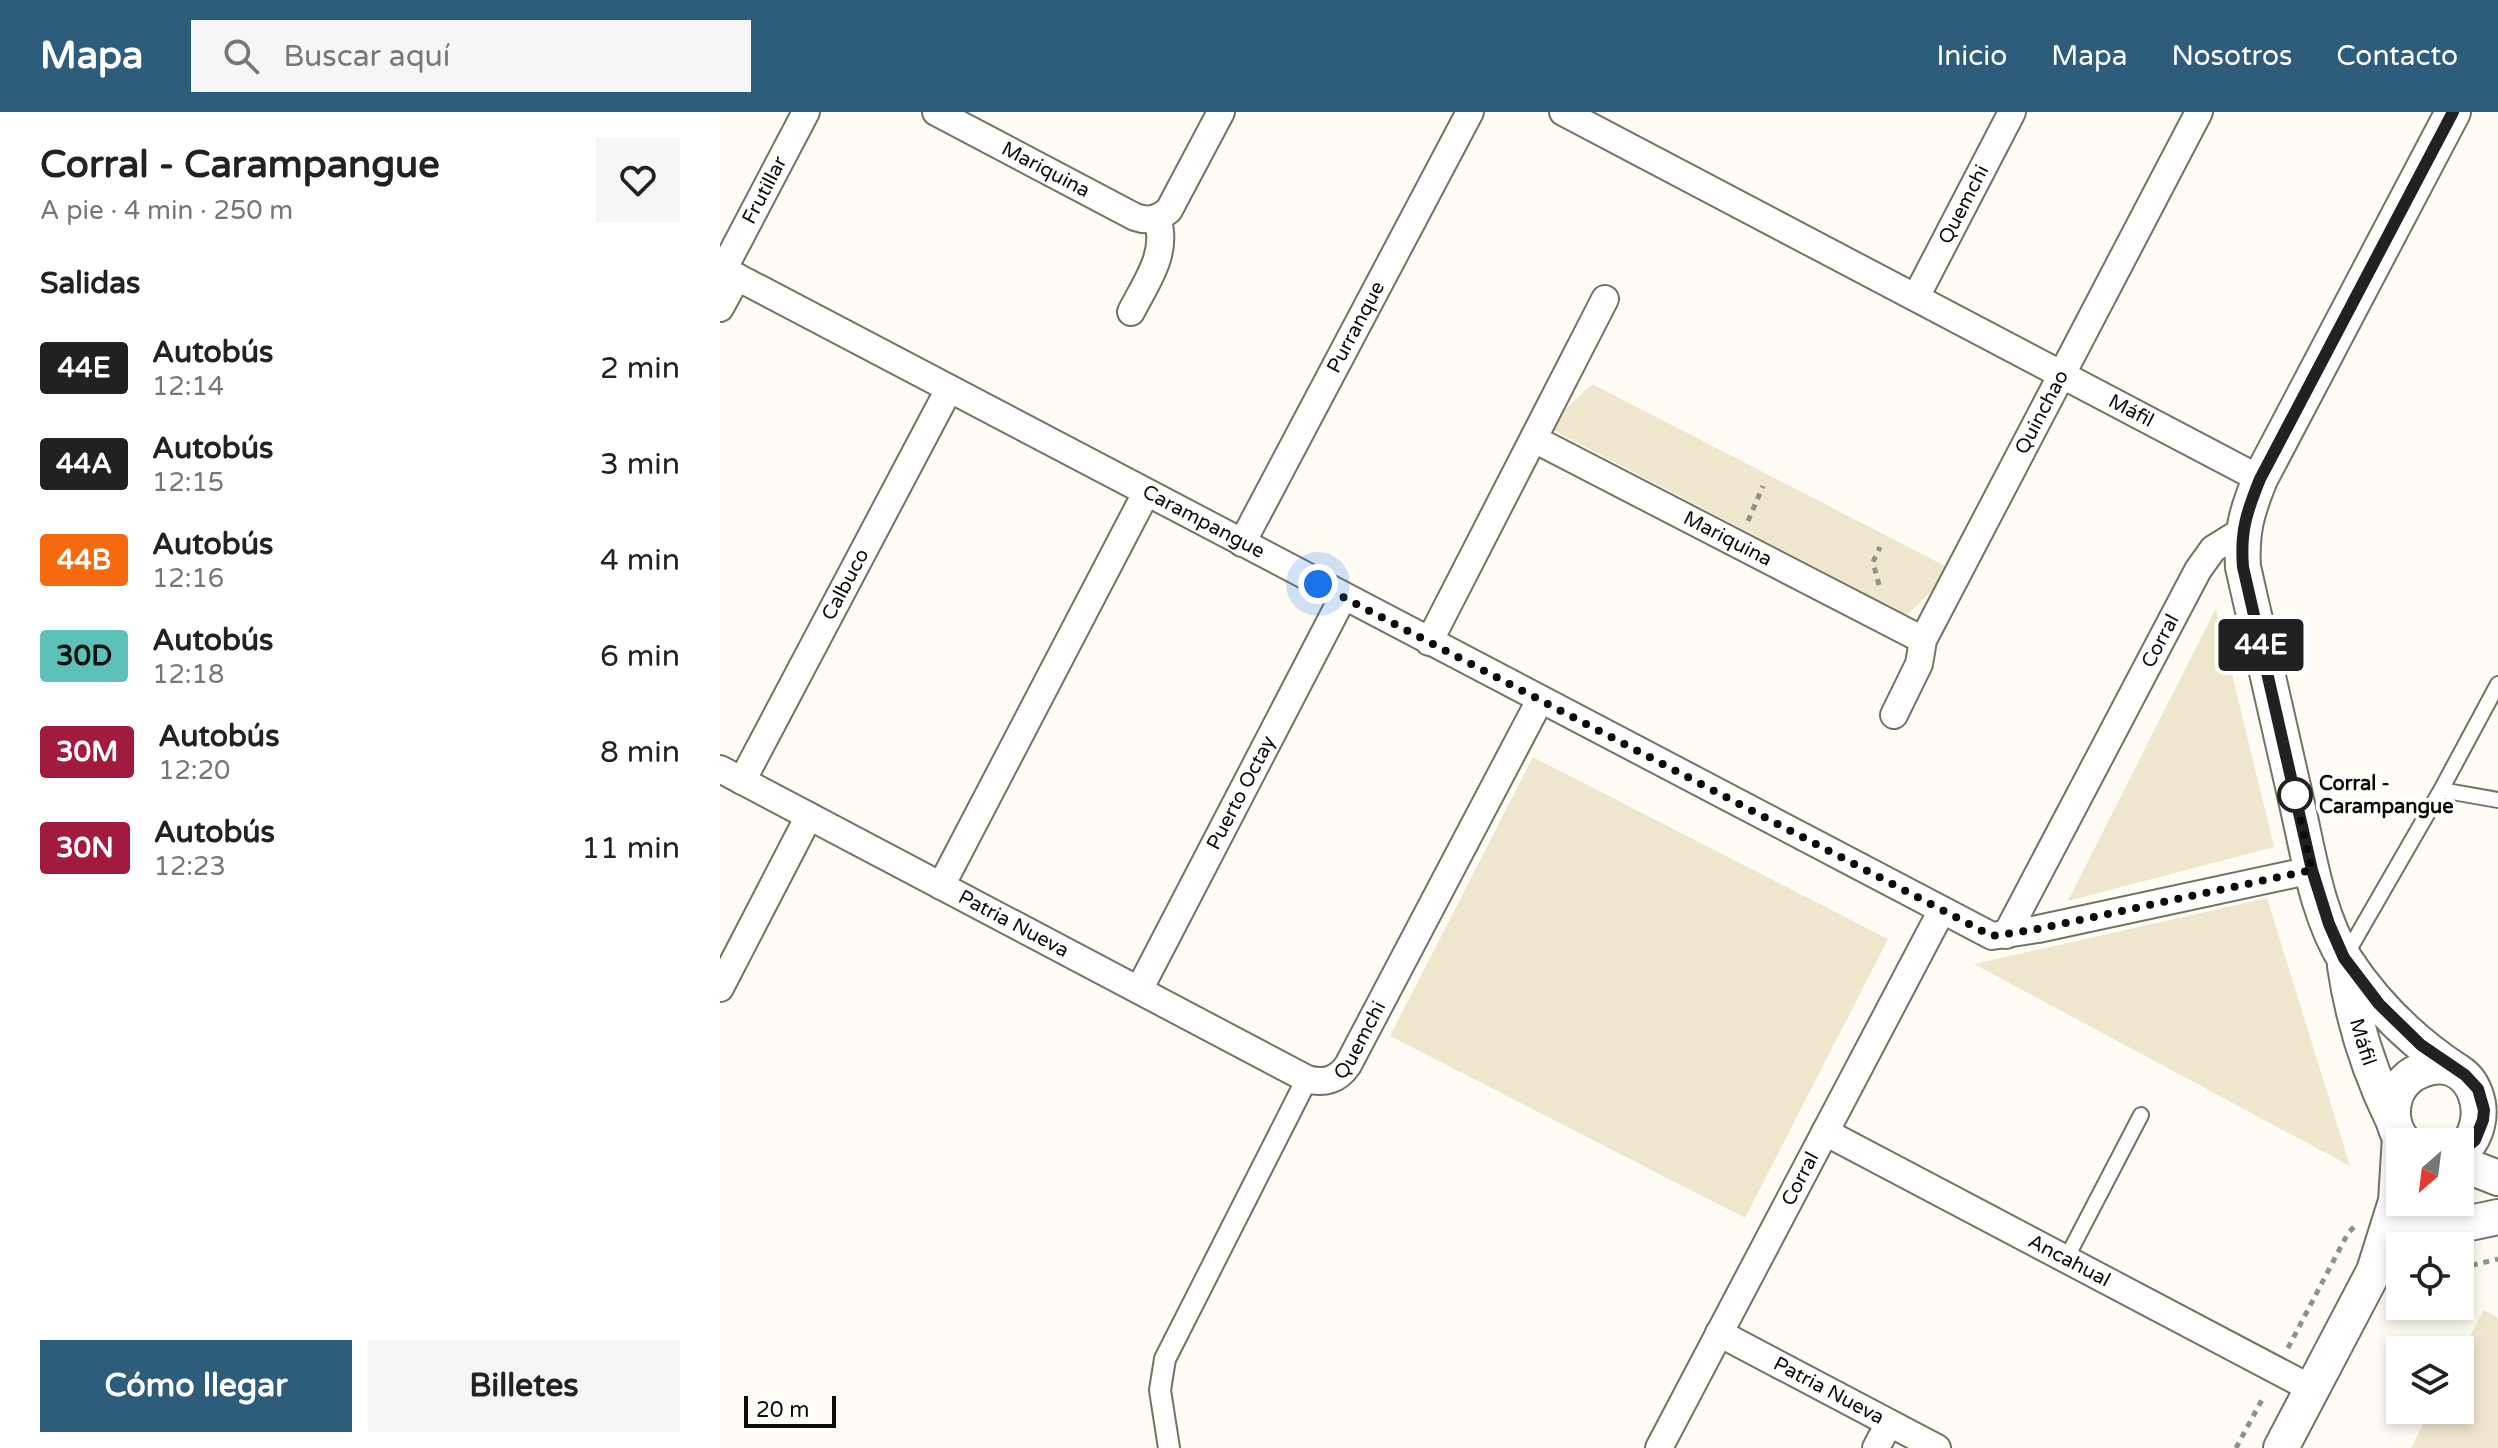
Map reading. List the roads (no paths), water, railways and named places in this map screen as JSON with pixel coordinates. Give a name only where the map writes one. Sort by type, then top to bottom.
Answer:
[{"type":"street","name":"Frutillar","points":[[720,308],[727,271],[806,112]]},
{"type":"street","name":"Mariquina","points":[[936,112],[1135,217],[1157,218]]},
{"type":"street","points":[[1131,312],[1151,274],[1161,246],[1162,236],[1157,218],[1169,210],[1221,112]]},
{"type":"street","name":"Purranque","points":[[1242,543],[1470,112]]},
{"type":"street","name":"Máfil","points":[[1563,112],[2260,479],[2242,531],[2243,567],[2324,911],[2344,958],[2367,989],[2406,1032],[2475,1082]]},
{"type":"street","name":"Quemchi","points":[[1916,297],[2012,112]]},
{"type":"street","name":"Quinchao","points":[[1894,715],[1919,664],[1923,640],[2199,112]]},
{"type":"street","points":[[2260,479],[2453,112]]},
{"type":"street","name":"Carampangue","points":[[727,271],[1992,936],[2312,870]]},
{"type":"street","points":[[1429,642],[1605,299]]},
{"type":"street","name":"Calbuco","points":[[731,775],[949,389]]},
{"type":"street","name":"Mariquina","points":[[1534,439],[1923,640]]},
{"type":"street","points":[[941,886],[1146,493]]},
{"type":"street","name":"Corral","points":[[2006,935],[2198,570],[2213,549],[2242,531]]},
{"type":"street","name":"Puerto Octay","points":[[1139,990],[1343,597]]},
{"type":"street","name":"Quemchi","points":[[1169,1448],[1160,1390],[1165,1359],[1307,1079],[1322,1082],[1344,1072],[1540,700]]},
{"type":"street","name":"Patria Nueva","points":[[731,775],[1307,1079]]},
{"type":"street","points":[[720,988],[809,816]]},
{"type":"street","name":"Corral","points":[[1659,1448],[1942,910]]},
{"type":"street","name":"Máfil","points":[[2344,958],[2351,1002],[2366,1059],[2397,1128]]},
{"type":"street","points":[[2398,1128],[2392,1109],[2399,1088],[2415,1073],[2436,1066],[2475,1082],[2482,1099],[2483,1120],[2474,1141]]},
{"type":"street","name":"Ancahual","points":[[1825,1132],[2312,1389]]},
{"type":"street","points":[[2474,1169],[2498,1178]]},
{"type":"street","points":[[2281,1448],[2374,1271],[2391,1216]]},
{"type":"street","points":[[2411,1232],[2423,1216]]},
{"type":"street","points":[[2435,1232],[2498,1217]]},
{"type":"street","points":[[2374,1271],[2386,1259]]},
{"type":"street","name":"Patria Nueva","points":[[1719,1333],[1937,1448]]},
{"type":"street","points":[[1876,1448],[1889,1423]]},
{"type":"lane","points":[[2344,958],[2498,684]]},
{"type":"lane","points":[[2441,790],[2498,800]]},
{"type":"lane","points":[[2066,1259],[2141,1115]]},
{"type":"place","name":"Corral - Carampangue","points":[[2295,795]]}]
